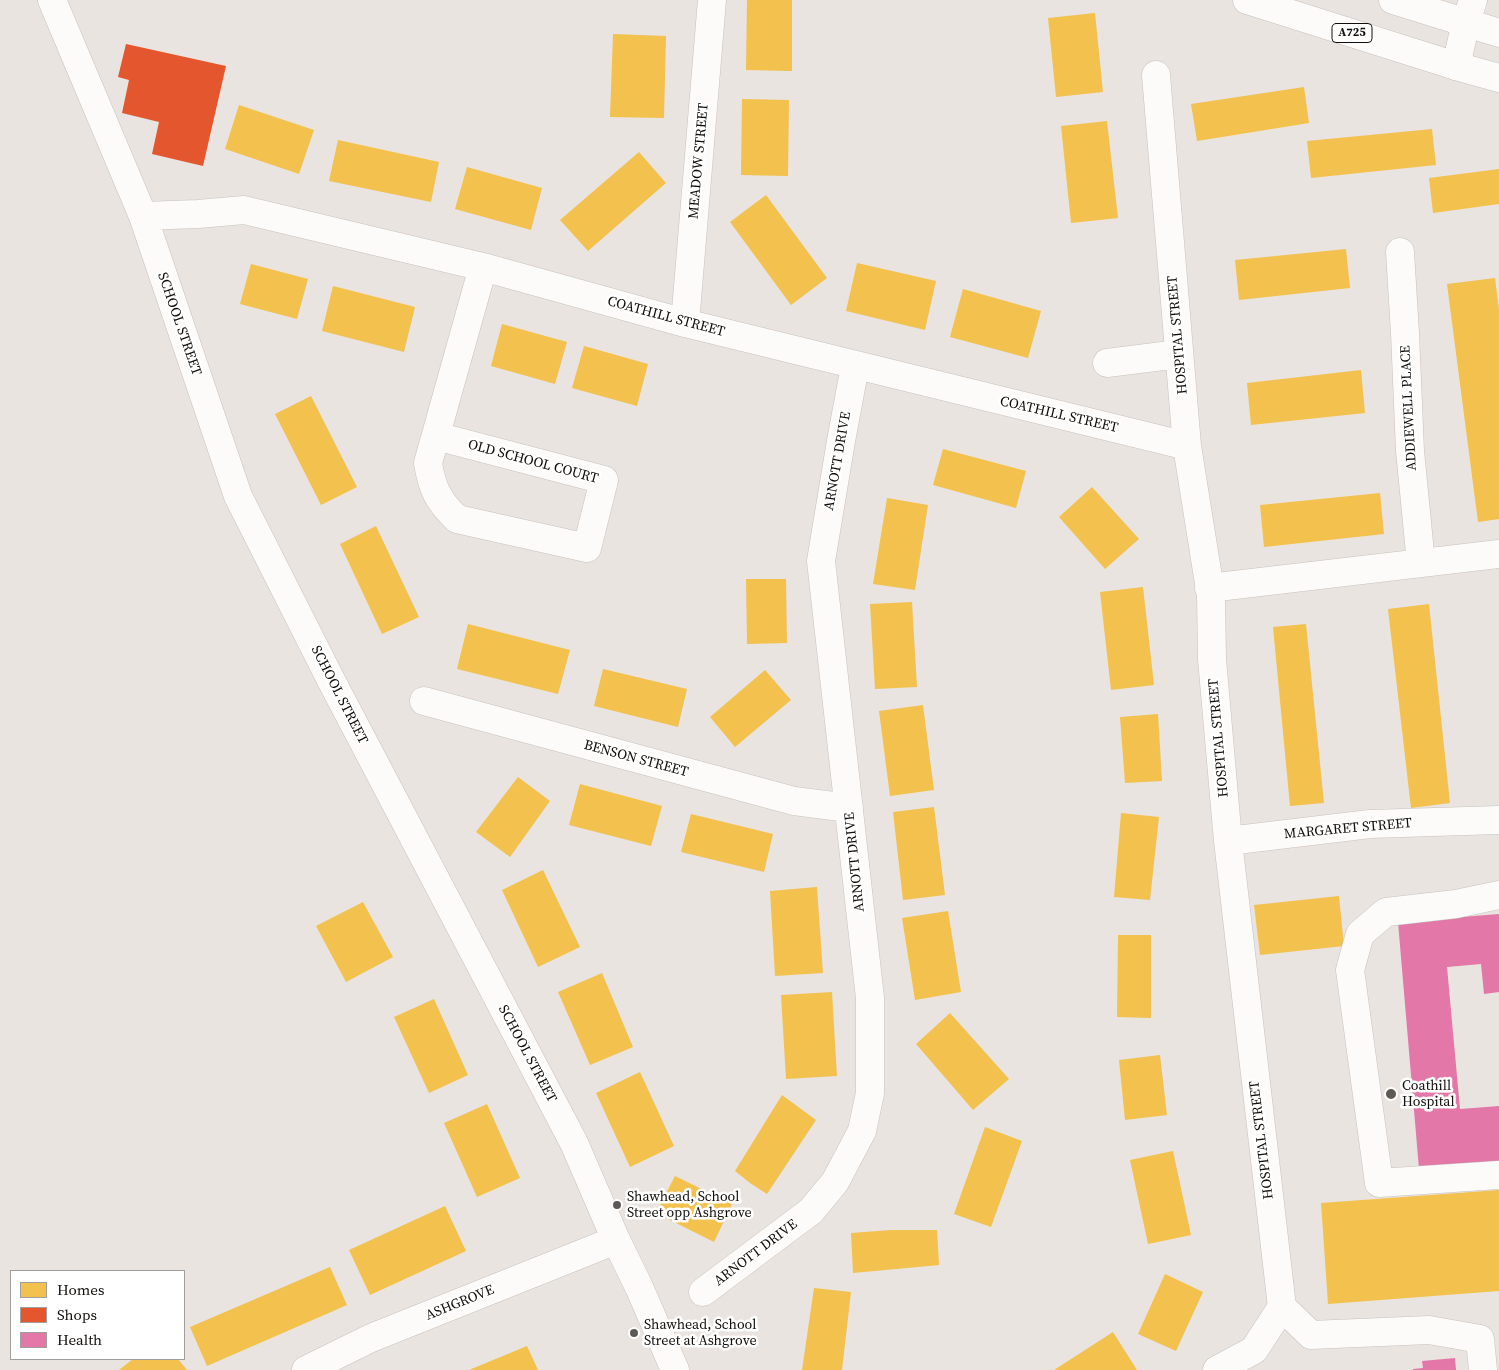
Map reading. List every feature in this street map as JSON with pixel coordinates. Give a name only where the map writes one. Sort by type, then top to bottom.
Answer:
[{"type":"street","name":"SCHOOL STREET","points":[[52,0],[143,216],[238,496],[332,682],[574,1143],[675,1370]]},
{"type":"street","name":"MEADOW STREET","points":[[685,323],[712,0]]},
{"type":"street","name":"A725","points":[[1247,0],[1499,78]]},
{"type":"street","points":[[1393,0],[1470,11],[1499,33]]},
{"type":"street","points":[[1456,66],[1470,11]]},
{"type":"street","name":"HOSPITAL STREET","points":[[1156,75],[1187,446],[1211,596],[1212,659],[1228,841],[1282,1307]]},
{"type":"street","name":"COATHILL STREET","points":[[143,216],[244,210],[483,267],[685,323],[855,366],[1187,446]]},
{"type":"street","name":"ADDIEWELL PLACE","points":[[1400,252],[1406,333],[1410,451],[1421,563]]},
{"type":"street","name":"OLD SCHOOL COURT","points":[[436,436],[604,480],[587,548],[457,519],[445,508],[438,498],[432,482],[428,463],[483,267]]},
{"type":"street","points":[[1107,363],[1179,354]]},
{"type":"street","name":"ARNOTT DRIVE","points":[[703,1292],[811,1211],[836,1182],[862,1131],[870,1093],[870,998],[822,561],[855,366]]},
{"type":"street","points":[[1209,588],[1499,554]]},
{"type":"street","name":"BENSON STREET","points":[[424,701],[794,801],[849,808]]},
{"type":"street","name":"MARGARET STREET","points":[[1228,841],[1370,824],[1499,820]]},
{"type":"street","points":[[1499,895],[1456,904],[1386,912],[1360,934],[1350,970],[1379,1183],[1499,1175]]},
{"type":"street","name":"ASHGROVE","points":[[306,1370],[371,1338],[616,1240]]},
{"type":"street","points":[[1217,1370],[1254,1350],[1282,1307],[1311,1335],[1429,1330],[1489,1338],[1483,1370]]},
{"type":"building: Homes","points":[[747,0],[792,0],[792,71],[746,70]]},
{"type":"building: Homes","points":[[1095,13],[1103,92],[1056,97],[1048,18]]},
{"type":"building: Homes","points":[[613,34],[666,36],[664,118],[610,117]]},
{"type":"building: Homes","points":[[1304,87],[1309,123],[1197,141],[1191,104]]},
{"type":"building: Homes","points":[[742,99],[789,100],[788,176],[741,175]]},
{"type":"building: Homes","points":[[239,105],[314,130],[299,174],[225,149]]},
{"type":"building: Homes","points":[[1107,121],[1118,218],[1071,223],[1061,126]]},
{"type":"building: Homes","points":[[1432,129],[1436,165],[1311,178],[1307,141]]},
{"type":"building: Homes","points":[[338,140],[439,162],[431,202],[329,181]]},
{"type":"building: Homes","points":[[639,152],[666,183],[588,251],[560,220]]},
{"type":"building: Homes","points":[[467,167],[542,188],[531,230],[455,209]]},
{"type":"building: Homes","points":[[1499,169],[1499,204],[1433,213],[1429,178]]},
{"type":"building: Homes","points":[[766,195],[827,278],[791,305],[730,222]]},
{"type":"building: Homes","points":[[1346,249],[1350,288],[1239,300],[1235,260]]},
{"type":"building: Homes","points":[[857,263],[936,281],[925,330],[846,311]]},
{"type":"building: Homes","points":[[251,264],[308,279],[297,319],[240,304]]},
{"type":"building: Homes","points":[[1495,278],[1499,310],[1499,519],[1478,522],[1447,284]]},
{"type":"building: Homes","points":[[333,286],[415,307],[404,352],[322,331]]},
{"type":"building: Homes","points":[[963,289],[1041,311],[1028,358],[950,337]]},
{"type":"building: Homes","points":[[502,324],[567,342],[555,384],[491,366]]},
{"type":"building: Homes","points":[[584,346],[648,364],[637,406],[572,388]]},
{"type":"building: Homes","points":[[1361,370],[1365,413],[1251,425],[1247,383]]},
{"type":"building: Homes","points":[[311,396],[357,487],[321,505],[275,414]]},
{"type":"building: Homes","points":[[943,449],[1026,471],[1016,508],[933,485]]},
{"type":"building: Homes","points":[[1092,487],[1139,539],[1105,569],[1059,517]]},
{"type":"building: Homes","points":[[1380,493],[1384,534],[1264,547],[1260,505]]},
{"type":"building: Homes","points":[[887,498],[928,505],[915,590],[873,584]]},
{"type":"building: Homes","points":[[376,526],[419,617],[382,634],[340,544]]},
{"type":"building: Homes","points":[[746,579],[786,579],[787,643],[747,644]]},
{"type":"building: Homes","points":[[1143,587],[1154,685],[1111,690],[1100,592]]},
{"type":"building: Homes","points":[[912,602],[917,687],[875,689],[870,604]]},
{"type":"building: Homes","points":[[1429,604],[1450,803],[1411,808],[1388,609]]},
{"type":"building: Homes","points":[[468,624],[570,650],[558,694],[457,669]]},
{"type":"building: Homes","points":[[1306,624],[1324,803],[1290,806],[1273,627]]},
{"type":"building: Homes","points":[[603,669],[687,689],[678,727],[594,706]]},
{"type":"building: Homes","points":[[765,670],[791,700],[735,747],[710,717]]},
{"type":"building: Homes","points":[[923,705],[934,790],[890,796],[879,711]]},
{"type":"building: Homes","points":[[1158,714],[1162,781],[1125,783],[1120,717]]},
{"type":"building: Homes","points":[[518,777],[550,801],[510,857],[476,832]]},
{"type":"building: Homes","points":[[580,784],[662,806],[651,846],[569,825]]},
{"type":"building: Homes","points":[[934,807],[945,895],[903,900],[893,812]]},
{"type":"building: Homes","points":[[1121,813],[1159,817],[1150,900],[1114,897]]},
{"type":"building: Homes","points":[[691,814],[773,834],[764,872],[681,852]]},
{"type":"building: Homes","points":[[543,870],[580,947],[538,967],[502,890]]},
{"type":"building: Homes","points":[[817,887],[823,973],[775,976],[770,891]]},
{"type":"building: Homes","points":[[1339,896],[1344,946],[1260,955],[1254,905]]},
{"type":"building: Homes","points":[[363,902],[393,957],[346,982],[316,926]]},
{"type":"building: Homes","points":[[948,911],[961,992],[915,1000],[902,918]]},
{"type":"building: Homes","points":[[1118,935],[1151,935],[1151,1018],[1117,1017]]},
{"type":"building: Homes","points":[[602,973],[633,1047],[590,1065],[558,992]]},
{"type":"building: Homes","points":[[832,992],[837,1076],[786,1079],[781,995]]},
{"type":"building: Homes","points":[[434,999],[468,1075],[429,1093],[394,1017]]},
{"type":"building: Homes","points":[[950,1013],[1009,1079],[973,1110],[916,1044]]},
{"type":"building: Homes","points":[[1160,1055],[1167,1115],[1125,1120],[1119,1060]]},
{"type":"building: Homes","points":[[640,1072],[674,1146],[630,1167],[596,1093]]},
{"type":"building: Homes","points":[[782,1095],[816,1120],[767,1194],[735,1171]]},
{"type":"building: Homes","points":[[487,1104],[520,1178],[477,1197],[444,1123]]},
{"type":"building: Homes","points":[[985,1127],[1022,1141],[991,1227],[954,1214]]},
{"type":"building: Homes","points":[[1173,1151],[1191,1235],[1148,1244],[1130,1160]]},
{"type":"building: Homes","points":[[675,1176],[732,1204],[714,1242],[656,1213]]},
{"type":"building: Homes","points":[[1499,1190],[1499,1291],[1328,1304],[1321,1203]]},
{"type":"building: Homes","points":[[445,1206],[466,1251],[370,1295],[349,1250]]},
{"type":"building: Homes","points":[[891,1230],[937,1230],[939,1265],[853,1273],[851,1233]]},
{"type":"building: Homes","points":[[330,1267],[347,1305],[207,1366],[190,1327]]},
{"type":"building: Homes","points":[[1165,1274],[1203,1292],[1176,1351],[1138,1334]]},
{"type":"building: Homes","points":[[814,1288],[851,1292],[842,1370],[802,1370]]},
{"type":"building: Homes","points":[[1113,1332],[1137,1370],[1054,1370]]},
{"type":"building: Homes","points":[[527,1346],[538,1370],[469,1370]]},
{"type":"building: Homes","points":[[132,1360],[179,1360],[187,1370],[119,1370]]},
{"type":"building: Shops","points":[[126,44],[226,66],[203,166],[152,154],[159,122],[122,113],[129,80],[118,77]]},
{"type":"building: Health","points":[[1499,914],[1499,992],[1484,994],[1481,964],[1447,967],[1460,1109],[1499,1106],[1499,1162],[1419,1169],[1398,922]]},
{"type":"building: Health","points":[[1455,1358],[1456,1370],[1413,1370],[1423,1368],[1422,1361]]},
{"type":"place","name":"Coathill Hospital","points":[[1391,1094]]},
{"type":"place","name":"Shawhead, School Street opp Ashgrove","points":[[617,1205]]},
{"type":"place","name":"Shawhead, School Street at Ashgrove","points":[[634,1333]]}]
